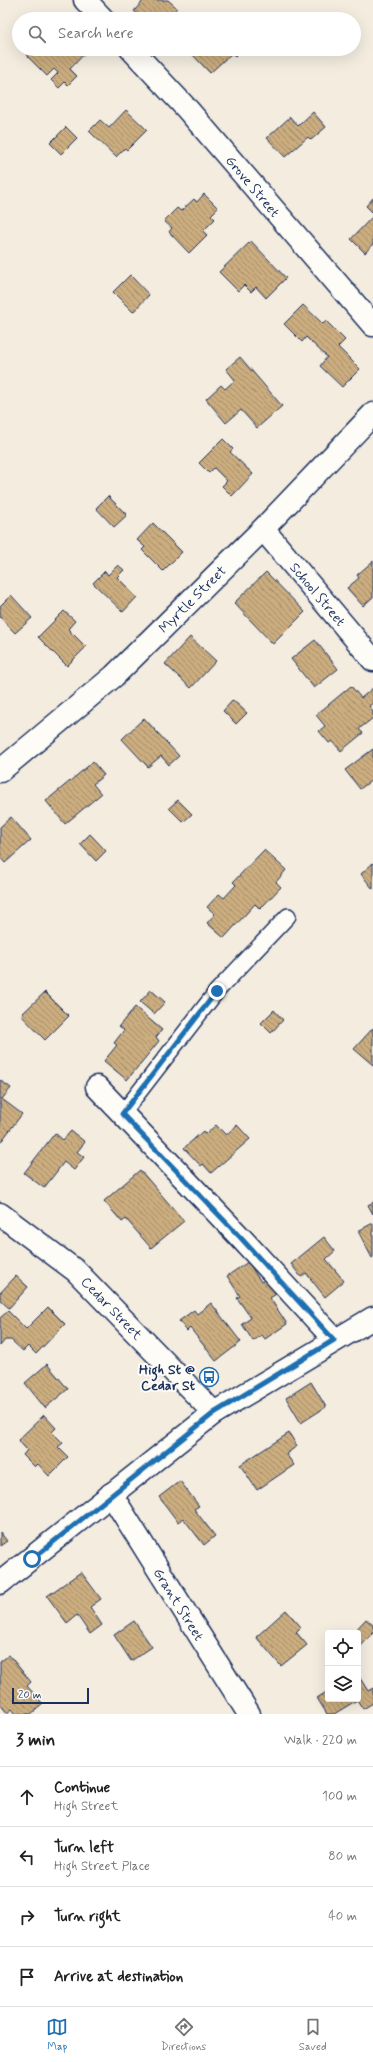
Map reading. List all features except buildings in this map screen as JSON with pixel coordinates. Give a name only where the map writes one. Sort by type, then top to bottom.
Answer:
[{"type":"street","points":[[85,0],[96,12]]},
{"type":"street","name":"Grove Street","points":[[138,56],[188,110],[373,325]]},
{"type":"street","name":"Myrtle Street","points":[[0,771],[114,676],[263,529],[373,414]]},
{"type":"street","name":"School Street","points":[[263,529],[373,660]]},
{"type":"street","points":[[97,1088],[240,1237],[334,1340]]},
{"type":"street","name":"Cedar Street","points":[[0,1214],[76,1271],[214,1413]]},
{"type":"street","points":[[0,1583],[110,1494],[214,1413],[373,1318]]},
{"type":"street","name":"Grant Street","points":[[110,1494],[249,1714]]},
{"type":"lane","points":[[122,1114],[217,991],[288,916]]},
{"type":"place","name":"High St @ Cedar St","points":[[209,1377]]},
{"type":"route","points":[[32,1559],[110,1494],[214,1413],[334,1340],[240,1237],[122,1114],[153,1076],[217,991]]}]
